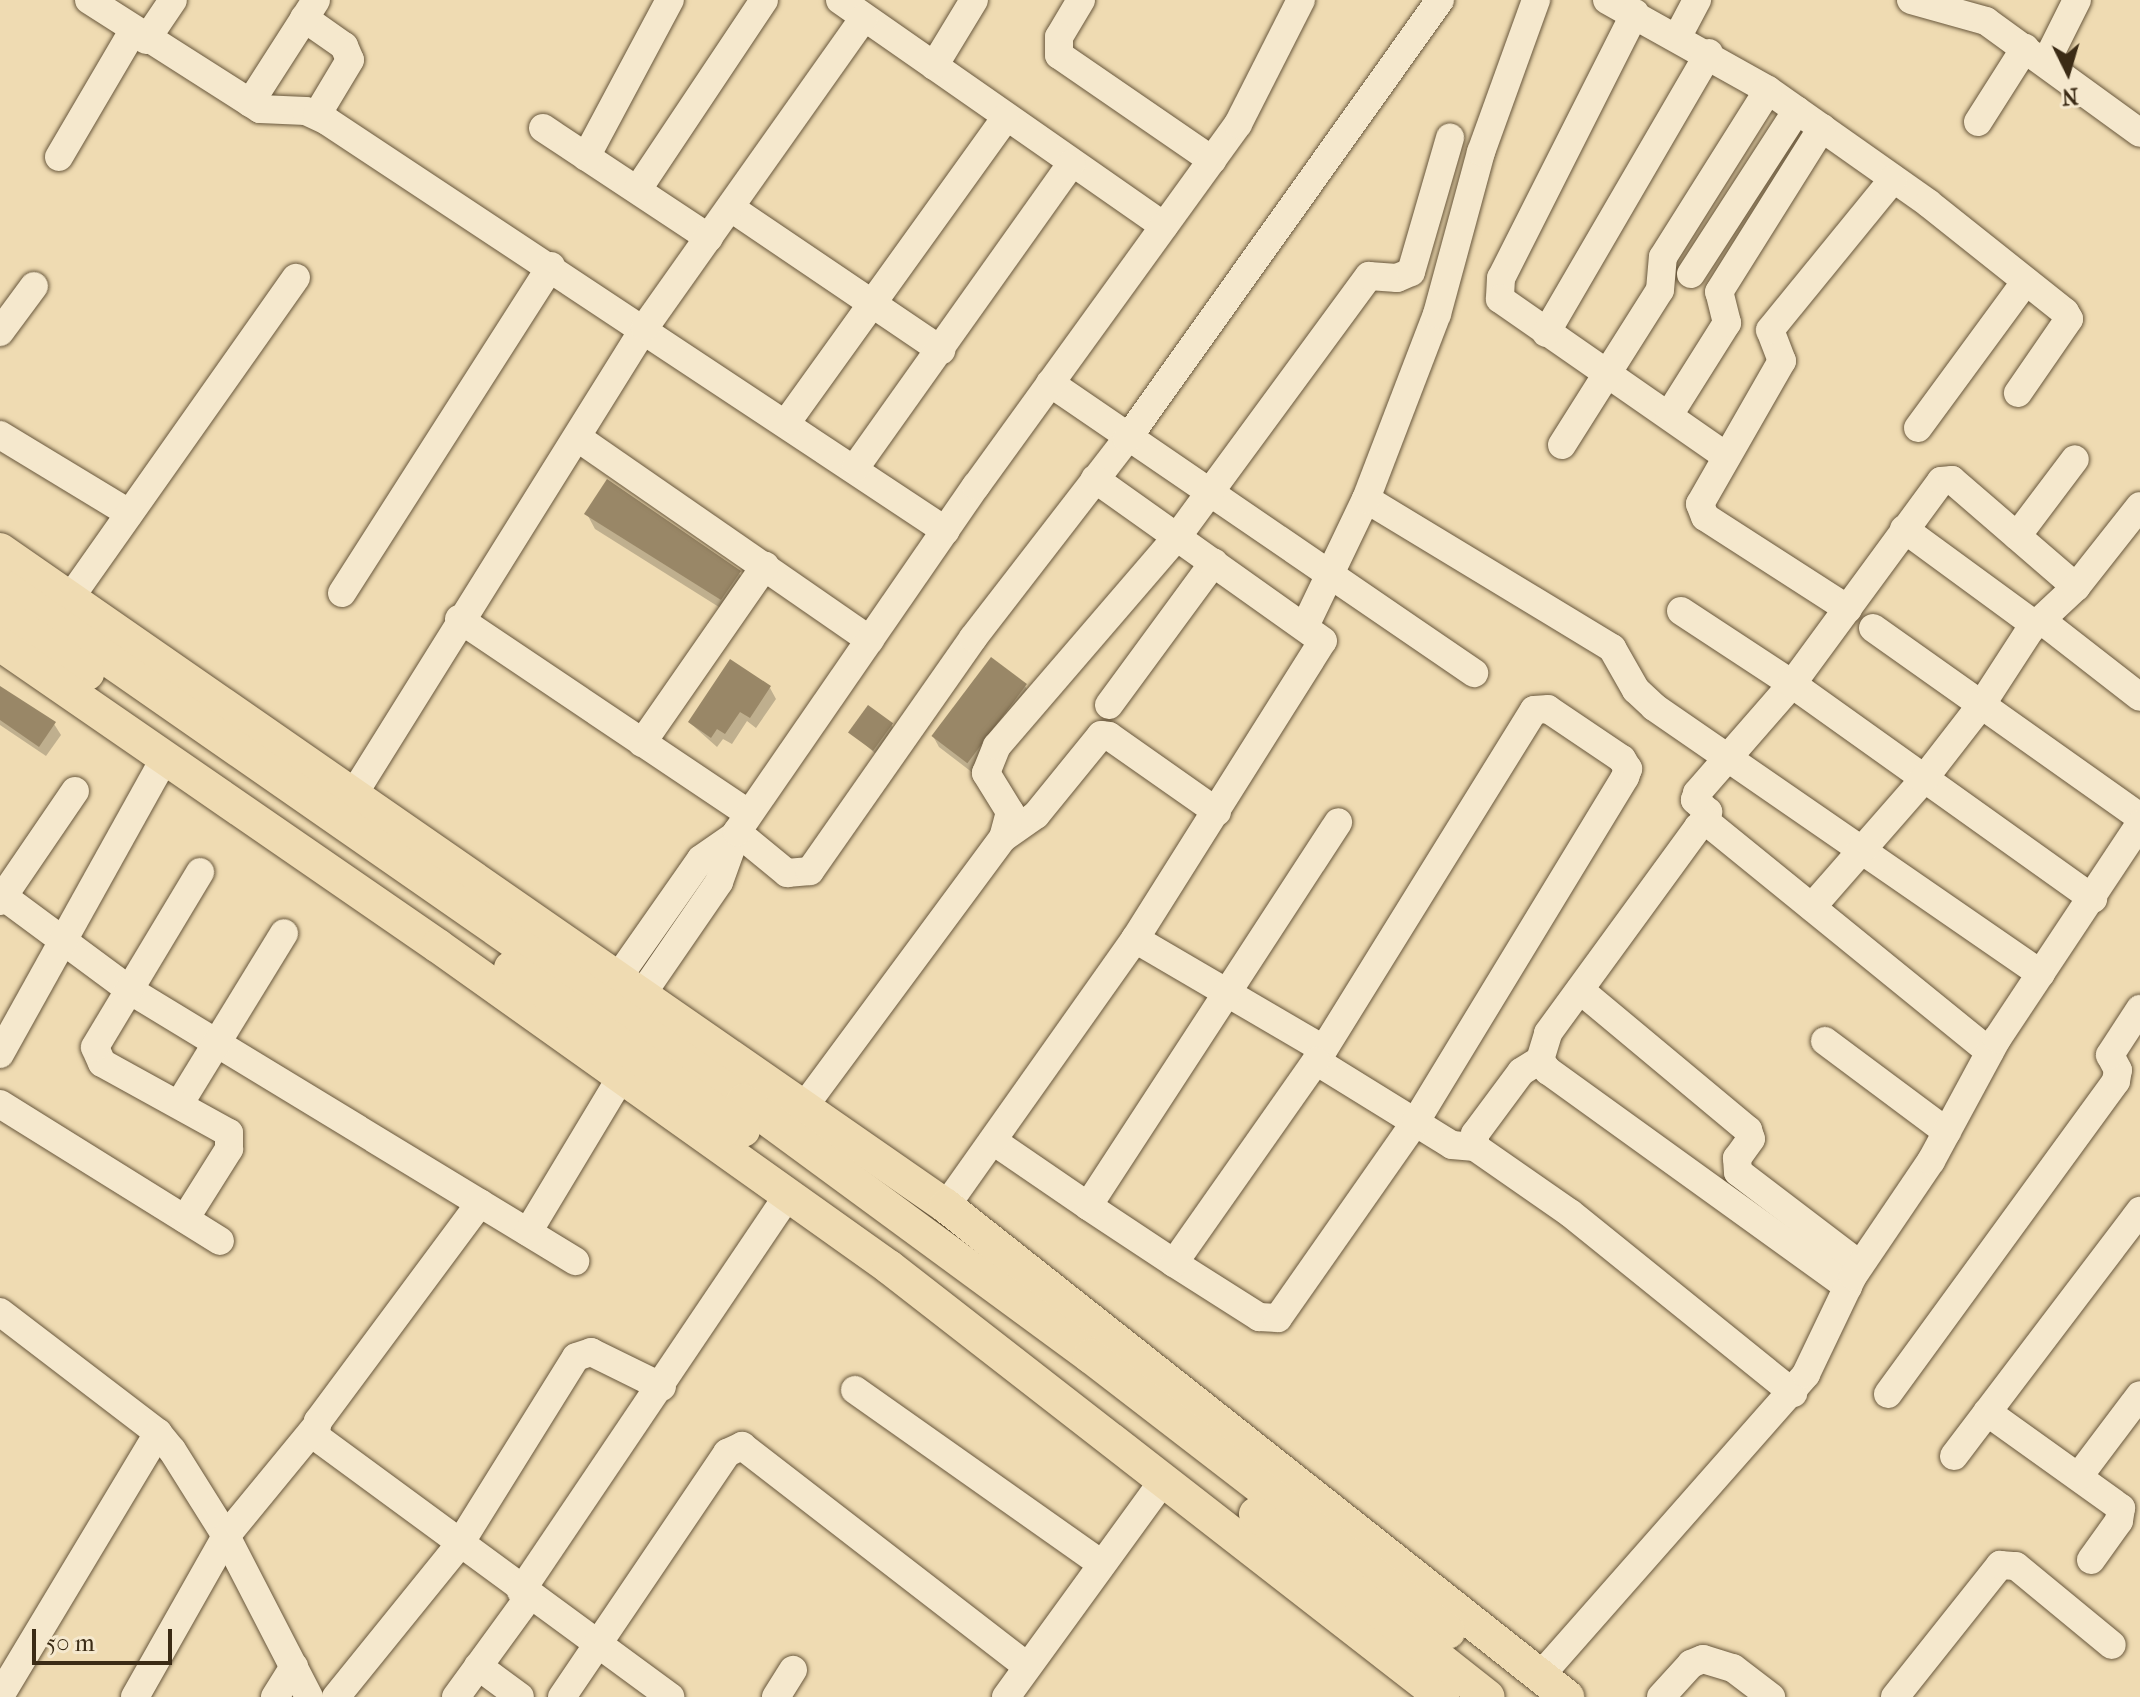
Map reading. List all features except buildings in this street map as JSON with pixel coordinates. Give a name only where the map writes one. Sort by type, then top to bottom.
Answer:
[{"type":"main road","points":[[0,550],[353,795],[608,1026],[788,1195],[889,1267],[1442,1697]]},
{"type":"main road","points":[[0,584],[1082,1375],[1488,1697]]},
{"type":"main road","points":[[0,613],[1090,1356],[1536,1686],[1567,1697]]},
{"type":"main road","points":[[0,644],[166,756],[608,1026],[803,1108],[946,1206],[1536,1686]]},
{"type":"street","points":[[89,0],[140,36],[250,103],[270,111],[317,115],[645,327],[946,531]]},
{"type":"street","points":[[59,157],[140,36],[173,0]]},
{"type":"street","points":[[586,157],[670,0]]},
{"type":"street","points":[[638,189],[764,0]]},
{"type":"street","points":[[840,0],[1164,226]]},
{"type":"street","points":[[934,66],[974,0]]},
{"type":"street","points":[[1081,0],[1059,37],[1059,55],[1212,160]]},
{"type":"street","points":[[528,1232],[608,1026],[701,859],[740,827],[1050,383],[1212,160],[1263,83],[1301,0]]},
{"type":"street","points":[[459,619],[642,743],[740,827],[787,873],[810,871],[973,638],[1127,439],[1440,0]]},
{"type":"street","points":[[1306,624],[1366,499],[1445,289],[1481,152],[1536,0]]},
{"type":"street","points":[[1607,0],[1709,53],[1797,110],[2026,281],[2069,319],[2018,393]]},
{"type":"street","points":[[1678,36],[1697,0]]},
{"type":"street","points":[[1911,0],[1977,17],[2137,124]]},
{"type":"street","points":[[1978,122],[2036,55],[2077,0]]},
{"type":"street","points":[[250,103],[310,9],[344,46],[350,60],[317,115]]},
{"type":"street","points":[[1635,13],[1498,288],[1506,306],[1606,370],[1726,456]]},
{"type":"street","points":[[353,795],[459,619],[578,438],[645,327],[864,18]]},
{"type":"street","points":[[1546,333],[1709,53]]},
{"type":"street","points":[[1562,445],[1606,370],[1660,290],[1663,257],[1768,90]]},
{"type":"street","points":[[1691,274],[1797,110]]},
{"type":"street","points":[[787,422],[1006,117]]},
{"type":"street","points":[[543,128],[709,238]]},
{"type":"street","points":[[1669,415],[1727,323],[1719,292],[1822,128]]},
{"type":"street","points":[[1411,272],[1450,138]]},
{"type":"street","points":[[855,468],[1071,164]]},
{"type":"street","points":[[1848,609],[1705,517],[1700,504],[1784,357],[1770,330],[1893,179]]},
{"type":"street","points":[[731,208],[941,350]]},
{"type":"street","points":[[342,593],[551,266]]},
{"type":"street","points":[[1003,838],[1010,812],[990,783],[986,761],[1177,537],[1369,276],[1397,278],[1411,272],[1445,289]]},
{"type":"street","points":[[70,598],[296,278]]},
{"type":"street","points":[[1918,428],[2026,281]]},
{"type":"street","points":[[0,332],[34,286]]},
{"type":"street","points":[[1050,383],[1127,439],[1332,573],[1474,673]]},
{"type":"street","points":[[0,435],[129,513]]},
{"type":"street","points":[[578,438],[870,640]]},
{"type":"street","points":[[2017,536],[2075,459]]},
{"type":"street","points":[[1475,1147],[1475,1134],[1521,1072],[1540,1060],[1548,1033],[1702,823],[1708,812],[1695,797],[1792,684],[1904,529],[1947,478],[2076,587]]},
{"type":"street","points":[[946,1206],[996,1143],[1135,939],[1320,651],[1323,641],[1306,624],[1095,479]]},
{"type":"street","points":[[1366,499],[1612,648],[1644,699],[2041,974]]},
{"type":"street","points":[[1812,907],[1859,847],[1923,780],[1982,704],[2038,622],[2076,587],[2140,506]]},
{"type":"street","points":[[1904,529],[2140,697]]},
{"type":"street","points":[[1109,705],[1214,562]]},
{"type":"street","points":[[642,743],[765,566]]},
{"type":"street","points":[[1681,611],[1792,684],[2093,899]]},
{"type":"street","points":[[1873,628],[2140,817]]},
{"type":"street","points":[[996,1143],[1174,1263],[1259,1317],[1278,1318],[1416,1121],[1625,777],[1628,769],[1622,759],[1548,709],[1534,710],[1319,1055],[1174,1263]]},
{"type":"street","points":[[803,1108],[1003,838],[1036,815],[1101,735],[1109,736],[1217,812]]},
{"type":"street","points":[[0,1054],[66,941],[166,756]]},
{"type":"street","points":[[75,791],[1,897],[66,941],[131,991],[575,1261]]},
{"type":"street","points":[[1088,1206],[1230,995],[1338,822]]},
{"type":"street","points":[[1702,823],[1713,826],[1990,1052]]},
{"type":"street","points":[[1536,1686],[1793,1393],[1816,1358],[1854,1276],[1947,1132],[1990,1052],[2140,824]]},
{"type":"street","points":[[185,1219],[231,1142],[224,1128],[95,1056],[99,1035],[131,991],[200,872]]},
{"type":"street","points":[[180,1103],[284,933]]},
{"type":"street","points":[[1135,939],[1230,995],[1452,1145],[1475,1147],[1570,1213],[1793,1393]]},
{"type":"street","points":[[1580,990],[1748,1130],[1751,1139],[1737,1158],[1738,1172],[1854,1276]]},
{"type":"street","points":[[1888,1394],[2116,1081],[2118,1070],[2110,1055],[2140,1009]]},
{"type":"street","points":[[1825,1041],[1947,1132]]},
{"type":"street","points":[[1540,1060],[1560,1080],[1854,1276]]},
{"type":"street","points":[[0,1104],[220,1241]]},
{"type":"street","points":[[456,1697],[788,1195]]},
{"type":"street","points":[[135,1697],[226,1536],[314,1429],[480,1203]]},
{"type":"street","points":[[1954,1456],[2140,1211]]},
{"type":"street","points":[[0,1312],[158,1433],[226,1536],[309,1697]]},
{"type":"street","points":[[336,1697],[459,1545],[584,1351],[662,1387]]},
{"type":"street","points":[[855,1390],[1102,1564]]},
{"type":"street","points":[[2079,1476],[2140,1395]]},
{"type":"street","points":[[1987,1412],[2115,1501],[2122,1513],[2091,1560]]},
{"type":"street","points":[[314,1429],[318,1441],[598,1648],[670,1697]]},
{"type":"street","points":[[0,1696],[158,1433]]},
{"type":"street","points":[[562,1697],[727,1453],[742,1446],[1027,1666]]},
{"type":"street","points":[[1006,1697],[1163,1481]]},
{"type":"street","points":[[1895,1697],[2000,1565],[2016,1566],[2112,1645]]},
{"type":"street","points":[[1661,1697],[1691,1664],[1703,1659],[1726,1664],[1771,1697]]},
{"type":"street","points":[[478,1666],[520,1697]]},
{"type":"street","points":[[275,1697],[294,1667]]},
{"type":"street","points":[[776,1697],[793,1670]]}]
